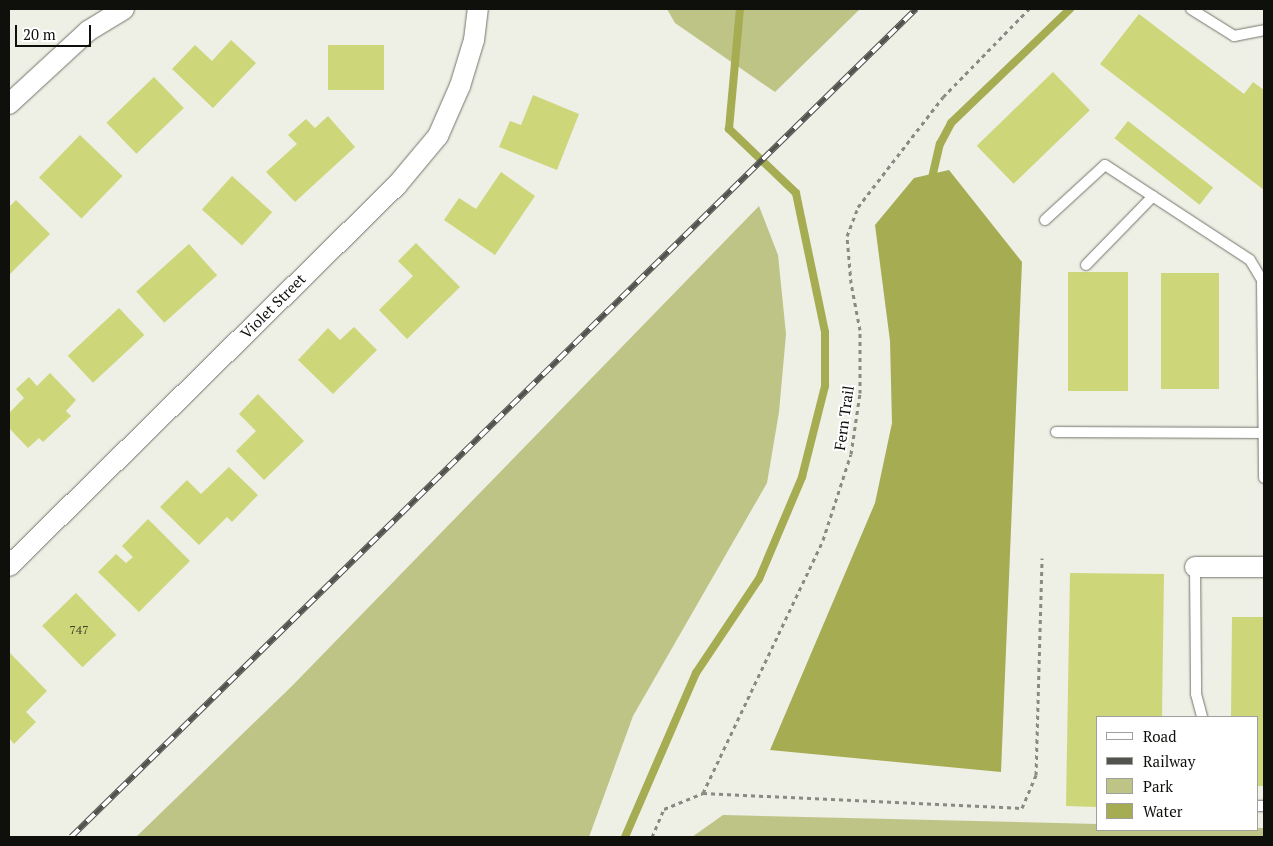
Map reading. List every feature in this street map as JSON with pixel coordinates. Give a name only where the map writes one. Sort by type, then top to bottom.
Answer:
[{"type":"street","points":[[9,104],[88,31],[124,9]]},
{"type":"street","name":"Violet Street","points":[[9,566],[397,185],[438,136],[460,86],[474,40],[478,9]]},
{"type":"street","points":[[1195,566],[1264,567]]},
{"type":"lane","points":[[1191,9],[1234,36],[1264,30]]},
{"type":"lane","points":[[1045,220],[1105,165],[1250,260],[1262,280],[1264,478]]},
{"type":"lane","points":[[1086,265],[1153,196]]},
{"type":"lane","points":[[1056,432],[1264,434]]},
{"type":"lane","points":[[1195,566],[1196,694],[1202,716]]},
{"type":"path","name":"Fern Trail","points":[[703,793],[823,540],[851,454],[860,393],[860,330],[851,284],[847,236],[858,207],[943,97],[1029,9]]},
{"type":"path","points":[[652,837],[664,809],[703,793],[1022,808],[1036,775],[1042,558]]},
{"type":"green space","points":[[667,9],[860,9],[775,92],[675,23]]},
{"type":"green space","points":[[759,206],[778,255],[786,334],[779,412],[767,483],[633,716],[589,837],[136,837],[292,686]]},
{"type":"green space","points":[[723,815],[1096,824],[1096,831],[1258,831],[1258,828],[1264,828],[1264,837],[692,837]]},
{"type":"water","points":[[949,170],[1022,262],[1001,772],[770,750],[875,503],[892,423],[890,341],[875,225],[914,178]]},
{"type":"building","points":[[1139,14],[1244,94],[1253,82],[1264,90],[1264,190],[1100,64]]},
{"type":"building","points":[[231,40],[256,63],[213,108],[172,69],[195,45],[212,61]]},
{"type":"building","points":[[328,45],[384,45],[384,90],[328,90]]},
{"type":"building","points":[[1053,72],[1090,110],[1014,184],[977,146]]},
{"type":"building","points":[[154,77],[184,108],[136,154],[107,123]]},
{"type":"building","points":[[533,95],[579,114],[557,170],[499,147],[510,121],[521,125]]},
{"type":"building","points":[[328,116],[355,147],[295,202],[266,172],[297,144],[288,135],[306,119],[315,128]]},
{"type":"building","points":[[1128,121],[1213,187],[1200,205],[1114,138]]},
{"type":"building","points":[[80,135],[122,176],[81,218],[39,177]]},
{"type":"building","points":[[501,172],[535,196],[495,255],[444,220],[459,198],[476,209]]},
{"type":"building","points":[[232,176],[272,212],[242,246],[202,209]]},
{"type":"building","points":[[16,200],[50,234],[9,275],[9,207]]},
{"type":"building","points":[[416,243],[460,287],[407,339],[379,310],[413,276],[398,261]]},
{"type":"building","points":[[189,244],[217,275],[164,323],[136,292]]},
{"type":"building","points":[[1068,272],[1128,272],[1128,391],[1068,391]]},
{"type":"building","points":[[1161,273],[1219,273],[1219,389],[1161,389]]},
{"type":"building","points":[[119,308],[144,335],[93,383],[68,356]]},
{"type":"building","points":[[354,327],[377,350],[333,394],[298,360],[328,328],[340,340]]},
{"type":"building","points":[[50,373],[76,400],[66,411],[71,416],[43,442],[39,438],[28,448],[9,428],[9,413],[24,398],[16,389],[29,377],[37,386]]},
{"type":"building","points":[[258,394],[304,441],[264,480],[236,451],[256,431],[239,414]]},
{"type":"building","points":[[229,467],[258,495],[232,522],[227,517],[199,545],[160,507],[187,480],[201,494]]},
{"type":"building","points":[[148,519],[190,561],[139,612],[98,572],[116,554],[126,563],[133,557],[122,546]]},
{"type":"building","points":[[1070,573],[1164,574],[1162,716],[1096,716],[1096,807],[1066,806]]},
{"type":"building","points":[[76,593],[116,635],[82,667],[42,626]]},
{"type":"building","points":[[1232,617],[1264,617],[1264,786],[1258,786],[1258,716],[1231,716]]},
{"type":"building","points":[[9,652],[47,691],[26,712],[36,722],[14,744],[9,738]]},
{"type":"waterway","points":[[625,837],[696,673],[759,579],[802,477],[825,386],[825,332],[796,193],[729,129],[740,9]]},
{"type":"waterway","points":[[931,182],[940,144],[951,123],[1070,9]]},
{"type":"railway","points":[[71,837],[916,9]]}]
